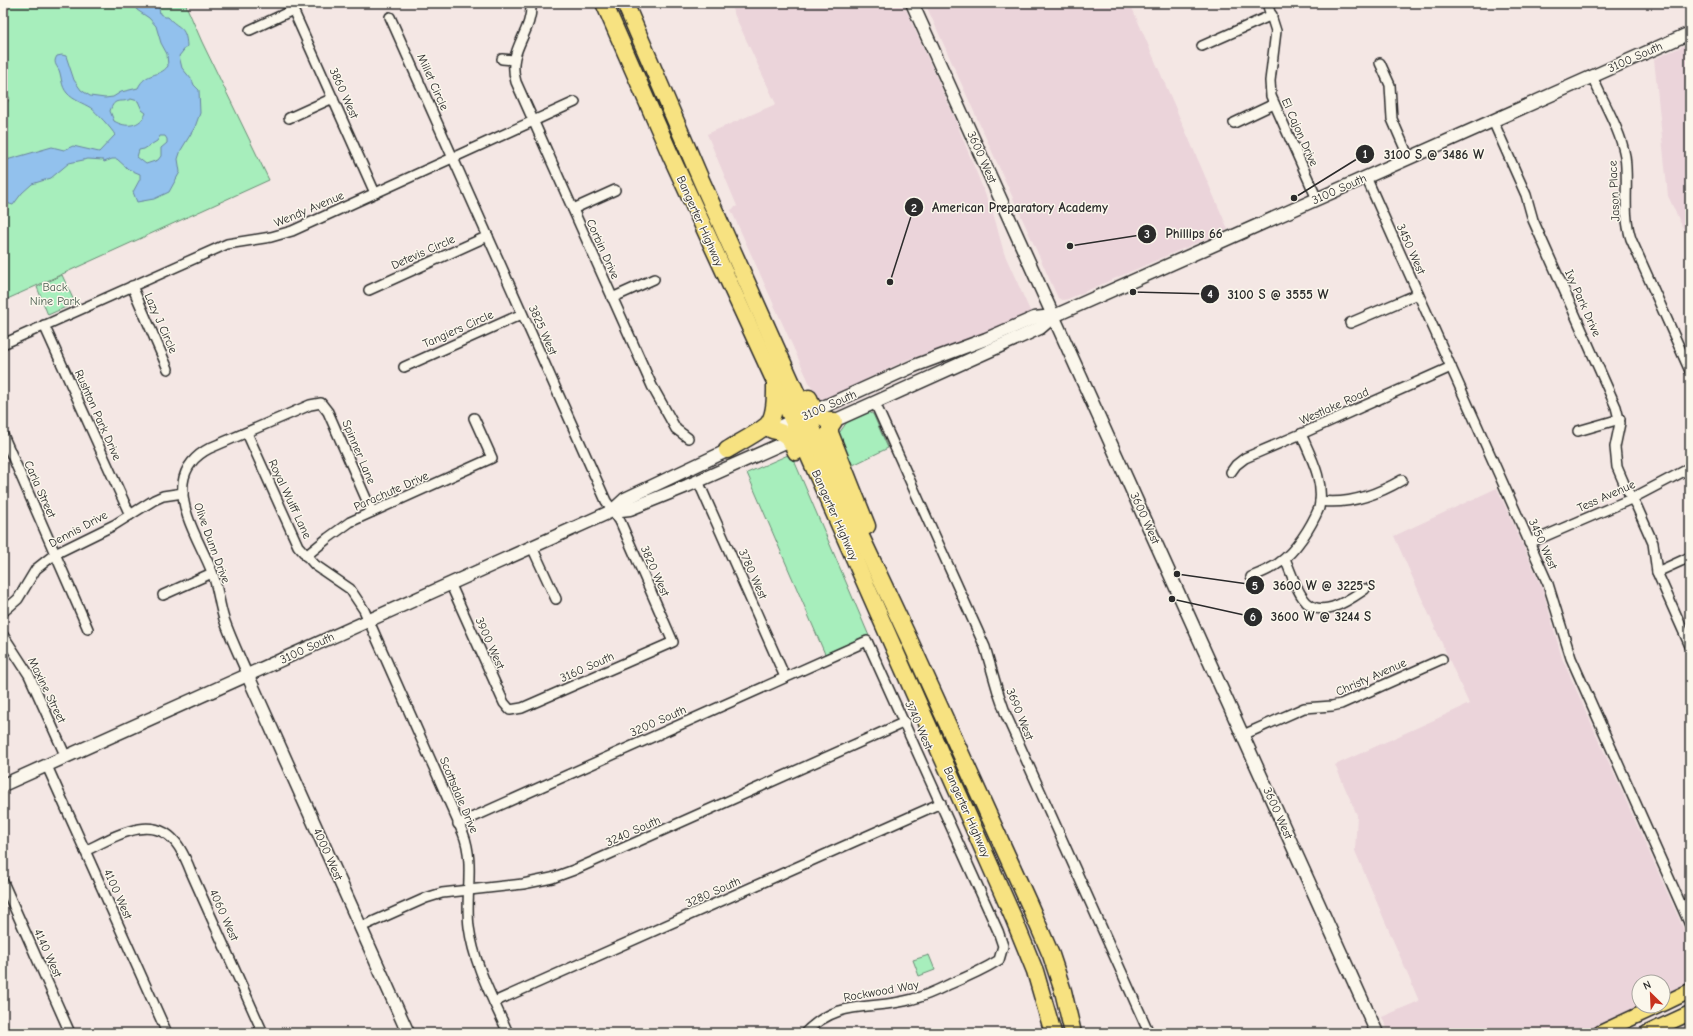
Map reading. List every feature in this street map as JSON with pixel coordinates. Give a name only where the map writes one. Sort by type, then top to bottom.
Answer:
[{"type":"highway","name":"Bangerter Highway","points":[[604,3],[690,198],[774,382],[805,416],[801,435],[1023,940],[1035,971],[1053,1033]]},
{"type":"highway","name":"Bangerter Highway","points":[[625,3],[713,208]]},
{"type":"highway","points":[[623,44],[636,54],[694,189],[713,208],[722,214],[734,229],[805,416],[819,417],[824,420],[834,421],[830,427],[830,433],[882,564],[881,580]]},
{"type":"highway","points":[[727,450],[767,424],[772,417],[774,406],[774,382]]},
{"type":"highway","points":[[772,430],[787,434],[801,435]]},
{"type":"highway","name":"Bangerter Highway","points":[[801,435],[881,580],[968,769],[1044,938],[1063,991],[1071,1032]]},
{"type":"highway","points":[[896,651],[912,665],[954,758],[968,769]]},
{"type":"highway","points":[[1048,1014],[1071,1032]]},
{"type":"main road","name":"3600 West","points":[[912,3],[1377,1033]]},
{"type":"main road","name":"3100 South","points":[[3,786],[612,511],[630,509],[698,481],[834,421],[1040,328],[1054,316],[1690,33]]},
{"type":"main road","name":"3100 South","points":[[612,511],[625,499],[727,450],[914,366],[1034,318],[1054,316]]},
{"type":"main road","name":"4000 West","points":[[248,676],[408,1033]]},
{"type":"main road","points":[[1671,1000],[1690,991]]},
{"type":"main road","points":[[1600,1033],[1641,1014]]},
{"type":"main road","points":[[1647,1033],[1690,1014]]},
{"type":"street","name":"Corbin Drive","points":[[531,3],[529,23],[516,50],[514,60],[516,82],[658,398],[676,429],[688,438]]},
{"type":"street","name":"El Cajon Drive","points":[[1267,3],[1272,15],[1276,38],[1270,81],[1271,96],[1317,199]]},
{"type":"street","points":[[250,30],[292,6]]},
{"type":"street","name":"3860 West","points":[[292,6],[375,193]]},
{"type":"street","points":[[1202,46],[1272,15]]},
{"type":"street","name":"Millet Circle","points":[[390,17],[453,157]]},
{"type":"street","points":[[502,59],[514,60]]},
{"type":"street","points":[[1380,63],[1390,85],[1392,119],[1409,158]]},
{"type":"street","name":"Jason Place","points":[[1592,76],[1623,149],[1626,163],[1626,220],[1631,239],[1690,371]]},
{"type":"street","points":[[289,118],[333,98]]},
{"type":"street","name":"Wendy Avenue","points":[[3,344],[222,246],[238,241],[282,234],[576,102]]},
{"type":"street","points":[[1234,123],[1274,104]]},
{"type":"street","name":"Ivy Park Drive","points":[[1493,120],[1526,195],[1533,220],[1616,407],[1620,419],[1620,426],[1615,447],[1615,458],[1621,477],[1631,499],[1637,507],[1654,546],[1657,572],[1690,646]]},
{"type":"street","name":"3825 West","points":[[453,157],[522,314],[612,511]]},
{"type":"street","name":"3450 West","points":[[1366,177],[1551,592],[1563,638],[1571,658],[1690,925]]},
{"type":"street","points":[[573,209],[615,190]]},
{"type":"street","name":"Detevis Circle","points":[[369,290],[488,236]]},
{"type":"street","points":[[612,298],[654,278]]},
{"type":"street","name":"Lazy J Circle","points":[[132,286],[168,369]]},
{"type":"street","points":[[1350,323],[1418,294]]},
{"type":"street","name":"Tangiers Circle","points":[[404,367],[522,314]]},
{"type":"street","name":"Rushton Park Drive","points":[[44,325],[130,515]]},
{"type":"street","name":"Westlake Road","points":[[1231,472],[1236,465],[1245,458],[1451,367]]},
{"type":"street","name":"3690 West","points":[[875,402],[982,640],[1006,715],[1149,1033]]},
{"type":"street","name":"Olive Dunn Drive","points":[[248,676],[226,624],[212,574],[191,523],[183,493],[184,477],[186,471],[198,456],[210,448],[310,406],[321,403]]},
{"type":"street","name":"Spinner Lane","points":[[321,403],[328,412],[372,512]]},
{"type":"street","name":"Parachute Drive","points":[[306,556],[350,522],[492,458],[474,418]]},
{"type":"street","points":[[1578,431],[1620,419]]},
{"type":"street","name":"Royal Wulff Lane","points":[[247,433],[291,534],[306,556],[320,569],[350,589],[359,602],[368,620]]},
{"type":"street","points":[[1251,577],[1273,568],[1285,559],[1312,522],[1320,502],[1321,489],[1317,471],[1301,434]]},
{"type":"street","name":"Carla Street","points":[[3,435],[88,629]]},
{"type":"street","name":"Tess Avenue","points":[[1529,543],[1631,499],[1690,468]]},
{"type":"street","points":[[1320,502],[1348,501],[1386,489],[1402,480]]},
{"type":"street","name":"3780 West","points":[[698,481],[785,677]]},
{"type":"street","name":"Dennis Drive","points":[[3,612],[18,599],[36,569],[55,554],[109,527],[158,498],[183,493]]},
{"type":"street","name":"3820 West","points":[[612,511],[620,521],[673,642]]},
{"type":"street","points":[[532,547],[556,599]]},
{"type":"street","points":[[1657,572],[1690,557]]},
{"type":"street","points":[[1285,559],[1301,595],[1306,603],[1314,608],[1324,609],[1333,607],[1352,598],[1365,589]]},
{"type":"street","points":[[163,595],[212,574]]},
{"type":"street","name":"3900 West","points":[[450,583],[504,703],[510,710]]},
{"type":"street","name":"Scottsdale Drive","points":[[368,620],[465,838],[468,852],[468,917],[472,948],[477,964],[508,1033]]},
{"type":"street","name":"Maxine Street","points":[[3,635],[29,675],[66,757]]},
{"type":"street","name":"3200 South","points":[[458,824],[867,641]]},
{"type":"street","name":"3740 West","points":[[867,641],[998,930],[1003,946],[999,960],[986,968]]},
{"type":"street","name":"3160 South","points":[[510,710],[522,708],[673,642]]},
{"type":"street","name":"Christy Avenue","points":[[1243,735],[1304,708],[1341,704],[1442,659]]},
{"type":"street","name":"3240 South","points":[[361,927],[426,898],[442,893],[523,884],[552,878],[574,870],[905,722]]},
{"type":"street","name":"4100 West","points":[[47,766],[167,1033]]},
{"type":"street","name":"3280 South","points":[[494,1002],[941,803]]},
{"type":"street","name":"4060 West","points":[[85,851],[122,832],[143,827],[157,829],[172,838],[180,847],[263,1033]]},
{"type":"street","name":"4140 West","points":[[3,882],[70,1033]]},
{"type":"street","name":"Rockwood Way","points":[[805,1033],[818,1021],[835,1012],[853,1007],[912,1000],[986,968]]},
{"type":"shaded area","points":[[729,3],[903,3],[953,114],[994,216],[1004,253],[1031,313],[978,338],[909,359],[818,402],[731,210],[737,206],[707,134],[776,104]]},
{"type":"shaded area","points":[[925,3],[1130,3],[1228,229],[1068,299],[1063,300],[1058,298]]},
{"type":"shaded area","points":[[1690,43],[1690,243],[1668,196],[1654,59]]},
{"type":"shaded area","points":[[1497,488],[1543,590],[1562,658],[1690,943],[1690,984],[1671,993],[1671,974],[1631,974],[1631,1011],[1584,1033],[1382,1033],[1388,1030],[1382,1017],[1419,1001],[1355,851],[1357,815],[1335,765],[1469,704],[1394,536]]},
{"type":"green space","points":[[3,3],[185,3],[202,42],[269,180],[3,301],[3,109],[10,98],[3,90]]},
{"type":"green space","name":"Back Nine Park","points":[[62,275],[75,303],[48,315],[37,287]]},
{"type":"green space","points":[[868,412],[873,414],[888,448],[851,466],[837,436],[847,422]]},
{"type":"green space","points":[[788,455],[793,458],[869,636],[825,654],[747,473]]},
{"type":"green space","points":[[929,955],[935,970],[919,976],[913,960]]},
{"type":"water","points":[[134,3],[158,3],[160,14],[168,17],[181,28],[185,34],[187,46],[179,56],[182,68],[199,90],[200,113],[195,127],[181,150],[178,159],[180,172],[169,192],[154,199],[137,202],[133,192],[140,179],[140,174],[128,169],[117,159],[104,162],[103,160],[88,159],[69,163],[51,178],[32,184],[22,193],[13,205],[3,202],[3,161],[52,147],[64,150],[73,146],[99,152],[115,135],[108,125],[91,108],[72,98],[67,93],[55,63],[57,56],[66,56],[74,80],[81,90],[90,96],[105,98],[113,97],[121,92],[138,88],[145,79],[161,72],[168,66],[167,54],[161,43],[156,26],[149,18],[137,10]],"holes":[[[131,99],[138,101],[142,110],[146,113],[143,118],[136,124],[132,125],[123,125],[114,121],[110,111],[112,106],[118,101]],[[160,136],[165,136],[167,139],[167,143],[161,148],[161,156],[158,160],[146,164],[137,157],[139,150],[144,149],[157,141]]]},
{"type":"place","name":"3100 S @ 3486 W","points":[[1294,198]]},
{"type":"place","name":"Phillips 66","points":[[1070,246]]},
{"type":"place","name":"American Preparatory Academy","points":[[890,282]]},
{"type":"place","name":"3100 S @ 3555 W","points":[[1133,292]]},
{"type":"place","name":"3600 W @ 3225 S","points":[[1177,574]]},
{"type":"place","name":"3600 W @ 3244 S","points":[[1172,599]]}]
